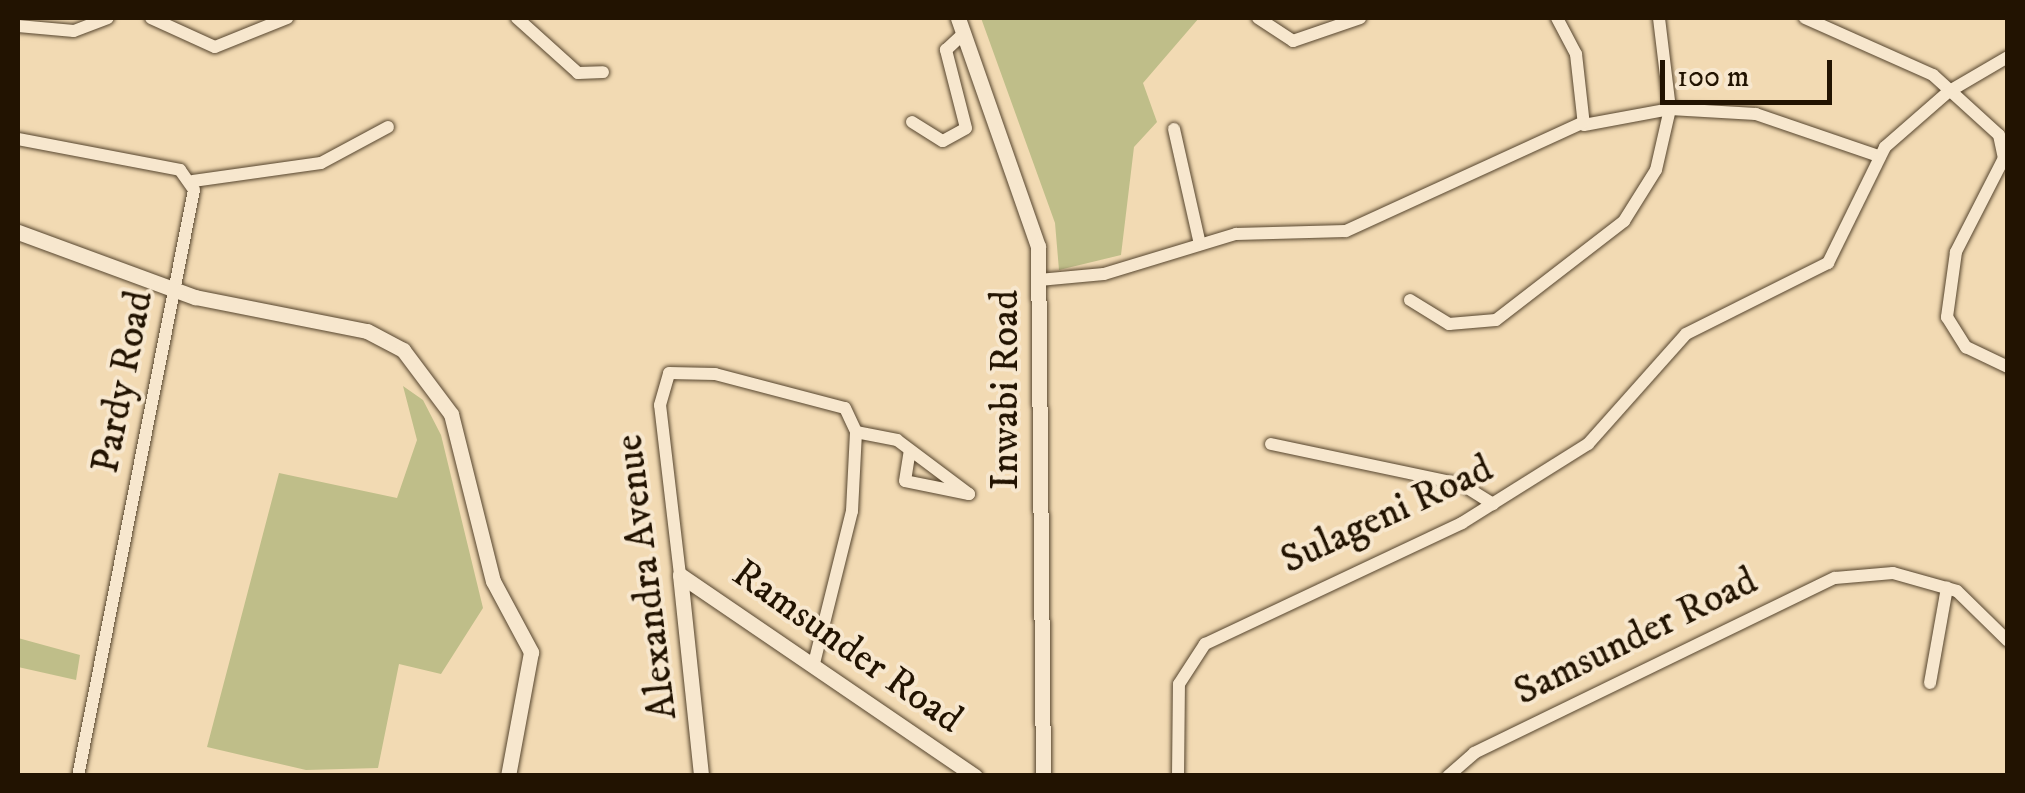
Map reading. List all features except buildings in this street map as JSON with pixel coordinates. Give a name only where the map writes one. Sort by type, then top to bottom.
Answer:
[{"type":"street","points":[[18,26],[74,31],[108,18]]},
{"type":"street","points":[[150,18],[215,47],[287,18]]},
{"type":"street","points":[[516,18],[578,73],[603,72]]},
{"type":"street","points":[[1258,18],[1293,40],[1360,18]]},
{"type":"street","points":[[1557,18],[1576,54],[1582,123]]},
{"type":"street","points":[[1410,300],[1450,324],[1514,312],[1624,220],[1656,170],[1670,109],[1659,18]]},
{"type":"street","points":[[1805,18],[1933,75],[1999,135],[2004,158],[1956,252],[1948,317],[1966,347],[2008,367]]},
{"type":"street","points":[[912,122],[943,142],[966,128],[946,50],[961,25]]},
{"type":"street","name":"Inwabi Road","points":[[961,25],[1035,228],[1043,776]]},
{"type":"street","points":[[1038,280],[1104,274],[1250,232],[1346,232],[1582,123],[1670,109],[1756,114],[1879,156],[1948,92],[2008,57]]},
{"type":"street","points":[[18,139],[180,170],[192,181],[321,163],[388,127]]},
{"type":"street","points":[[1174,129],[1200,244]]},
{"type":"street","name":"Sulageni Road","points":[[1178,776],[1178,684],[1205,644],[1493,504],[1588,444],[1686,334],[1828,263],[1879,156]]},
{"type":"street","name":"Pardy Road","points":[[78,776],[175,288],[192,181]]},
{"type":"street","points":[[18,232],[175,288],[380,334],[422,370],[458,430],[493,582],[531,652],[508,776]]},
{"type":"street","name":"Alexandra Avenue","points":[[701,776],[660,406],[668,373],[688,368],[838,404],[856,432]]},
{"type":"street","points":[[814,663],[852,511],[856,432],[910,451],[968,488],[969,494],[906,482],[910,451]]},
{"type":"street","points":[[1270,444],[1461,484],[1493,504]]},
{"type":"street","name":"Samsunder Road","points":[[1448,776],[1474,752],[1835,578],[1861,574],[1947,588]]},
{"type":"street","name":"Ramsunder Road","points":[[680,576],[976,776]]},
{"type":"street","points":[[1930,684],[1947,588],[1980,606],[2008,640]]},
{"type":"shaded area","points":[[981,18],[1199,18],[1143,83],[1157,122],[1134,147],[1121,255],[1059,270],[1055,223]]},
{"type":"shaded area","points":[[403,386],[423,400],[441,435],[483,608],[441,674],[399,664],[378,768],[306,770],[207,747],[279,473],[397,498],[417,440]]},
{"type":"shaded area","points":[[18,638],[80,655],[76,680],[18,667]]}]
